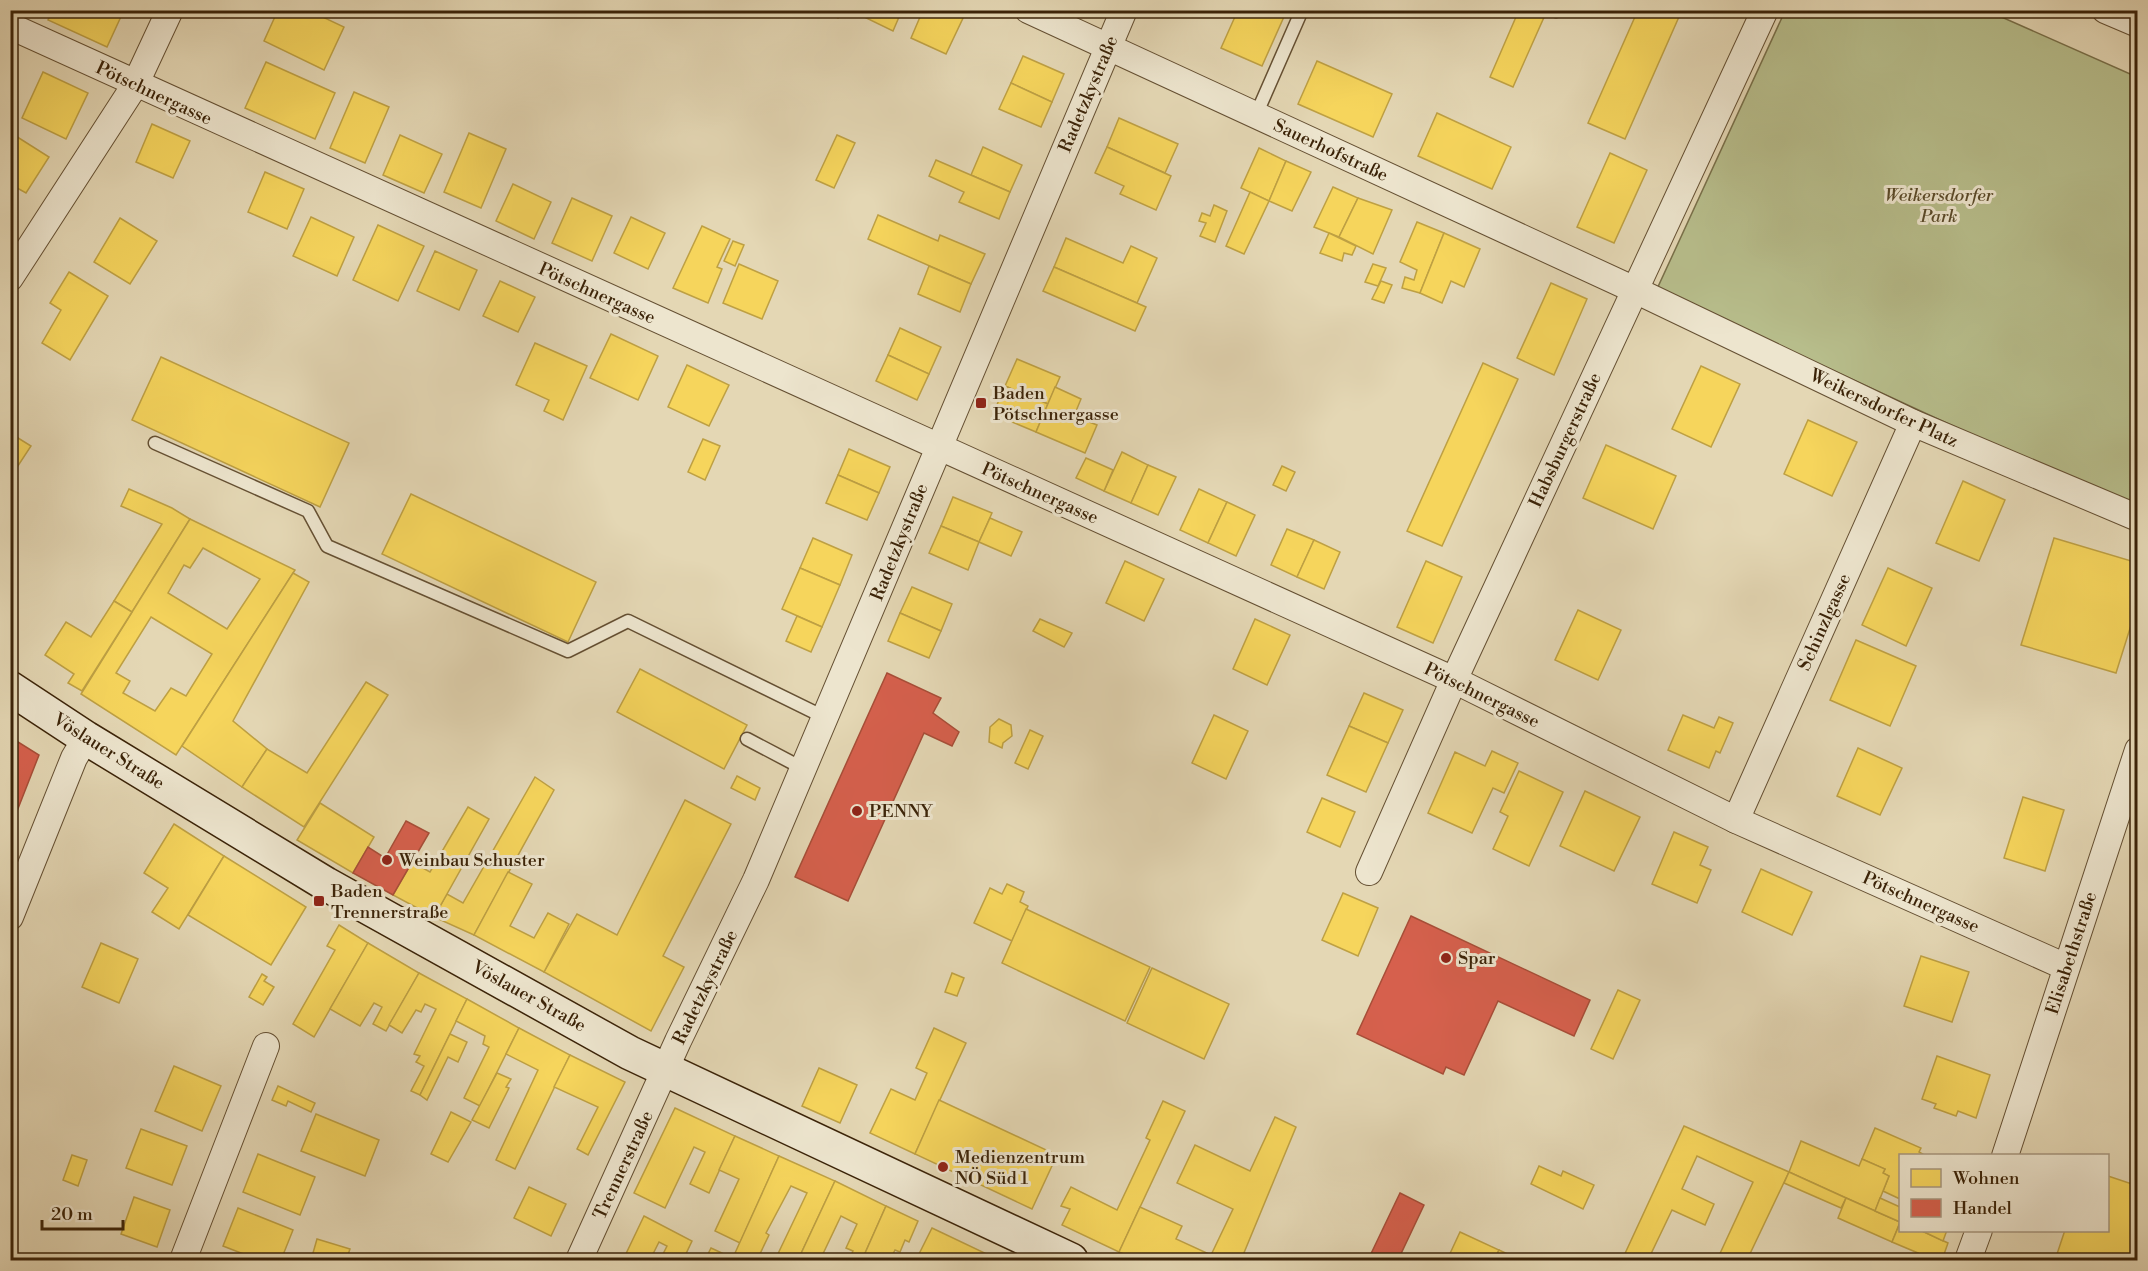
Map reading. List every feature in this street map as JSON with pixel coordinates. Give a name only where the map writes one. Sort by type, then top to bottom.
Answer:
[{"type":"street","points":[[10,278],[135,85],[170,10]]},
{"type":"street","name":"Sauerhofstraße","points":[[1028,10],[1635,290]]},
{"type":"street","name":"Radetzkystraße","points":[[666,1069],[756,880],[826,718],[937,447],[1124,10]]},
{"type":"street","name":"Habsburgerstraße","points":[[1369,872],[1454,680],[1765,10]]},
{"type":"street","points":[[2105,10],[2138,24]]},
{"type":"street","name":"Pötschnergasse","points":[[10,26],[135,85],[1454,680],[1736,820],[2066,967]]},
{"type":"street","name":"Weikersdorfer Platz","points":[[1635,290],[1913,423],[2138,518]]},
{"type":"street","name":"Schinzlgasse","points":[[1736,820],[1913,423]]},
{"type":"street","name":"Vöslauer Straße","points":[[10,688],[86,738],[326,884],[630,1053],[1071,1260]]},
{"type":"street","points":[[10,917],[74,758],[86,738]]},
{"type":"street","name":"Elisabethstraße","points":[[2005,1154],[2138,750]]},
{"type":"street","points":[[183,1260],[266,1046]]},
{"type":"street","name":"Trennerstraße","points":[[579,1260],[666,1069]]},
{"type":"street","points":[[1968,1260],[1978,1232]]},
{"type":"lane","points":[[1256,115],[1302,10]]},
{"type":"lane","points":[[155,443],[308,511],[327,546],[568,651],[628,621],[826,718]]},
{"type":"lane","points":[[747,739],[804,769]]},
{"type":"green space","name":"Weikersdorfer Park","points":[[1785,11],[1988,11],[2137,77],[2137,511],[1657,289]]},
{"type":"building: Wohnen","points":[[53,10],[124,10],[107,47],[48,20]]},
{"type":"building: Wohnen","points":[[278,10],[308,10],[344,27],[324,70],[264,41]]},
{"type":"building: Wohnen","points":[[821,10],[841,10],[838,18]]},
{"type":"building: Wohnen","points":[[863,10],[902,10],[893,31],[860,15]]},
{"type":"building: Wohnen","points":[[923,10],[951,10],[964,16],[946,54],[911,38]]},
{"type":"building: Wohnen","points":[[1238,10],[1287,10],[1262,66],[1221,48]]},
{"type":"building: Wohnen","points":[[1519,10],[1535,10],[1545,15],[1513,87],[1490,77]]},
{"type":"building: Wohnen","points":[[1638,10],[1682,10],[1625,139],[1588,123]]},
{"type":"building: Wohnen","points":[[1023,56],[1064,74],[1052,102],[1011,83]]},
{"type":"building: Wohnen","points":[[1317,61],[1392,94],[1373,137],[1298,104]]},
{"type":"building: Wohnen","points":[[266,62],[335,93],[315,139],[245,108]]},
{"type":"building: Wohnen","points":[[43,72],[88,93],[66,139],[22,118]]},
{"type":"building: Wohnen","points":[[1011,83],[1052,102],[1041,127],[999,109]]},
{"type":"building: Wohnen","points":[[354,92],[389,107],[365,163],[330,148]]},
{"type":"building: Wohnen","points":[[1437,113],[1511,147],[1492,189],[1418,156]]},
{"type":"building: Wohnen","points":[[1119,118],[1178,144],[1165,173],[1107,147]]},
{"type":"building: Wohnen","points":[[152,124],[190,141],[173,178],[136,162]]},
{"type":"building: Wohnen","points":[[11,133],[49,157],[26,193],[10,184]]},
{"type":"building: Wohnen","points":[[469,133],[506,149],[481,208],[444,192]]},
{"type":"building: Wohnen","points":[[400,135],[442,154],[424,193],[383,175]]},
{"type":"building: Wohnen","points":[[837,135],[855,143],[834,188],[816,180]]},
{"type":"building: Wohnen","points":[[983,147],[1022,165],[1010,192],[971,175]]},
{"type":"building: Wohnen","points":[[1107,147],[1171,176],[1156,210],[1120,194],[1124,186],[1095,173]]},
{"type":"building: Wohnen","points":[[1259,148],[1286,161],[1269,201],[1241,188]]},
{"type":"building: Wohnen","points":[[1610,153],[1647,170],[1614,243],[1577,227]]},
{"type":"building: Wohnen","points":[[936,160],[1010,192],[999,219],[959,202],[964,192],[929,176]]},
{"type":"building: Wohnen","points":[[1286,161],[1311,172],[1292,211],[1269,201]]},
{"type":"building: Wohnen","points":[[265,172],[304,189],[287,229],[248,212]]},
{"type":"building: Wohnen","points":[[513,184],[551,202],[534,239],[496,221]]},
{"type":"building: Wohnen","points":[[1333,187],[1358,198],[1339,237],[1314,227]]},
{"type":"building: Wohnen","points":[[1250,192],[1269,201],[1244,254],[1226,246]]},
{"type":"building: Wohnen","points":[[572,198],[612,216],[592,261],[552,243]]},
{"type":"building: Wohnen","points":[[1358,198],[1392,210],[1373,254],[1339,237]]},
{"type":"building: Wohnen","points":[[1214,205],[1227,211],[1215,242],[1200,236],[1206,223],[1199,221],[1202,213],[1210,216]]},
{"type":"building: Wohnen","points":[[878,215],[938,241],[940,235],[985,254],[971,284],[868,239]]},
{"type":"building: Wohnen","points":[[311,217],[354,237],[337,276],[293,256]]},
{"type":"building: Wohnen","points":[[631,217],[665,233],[648,269],[614,253]]},
{"type":"building: Wohnen","points":[[120,218],[157,241],[130,284],[94,262]]},
{"type":"building: Wohnen","points":[[1417,222],[1444,233],[1420,293],[1402,288],[1405,277],[1414,280],[1417,270],[1400,262]]},
{"type":"building: Wohnen","points":[[378,225],[424,246],[398,301],[353,280]]},
{"type":"building: Wohnen","points":[[702,226],[730,239],[717,267],[722,269],[708,303],[673,288]]},
{"type":"building: Wohnen","points":[[1329,233],[1356,246],[1352,255],[1344,253],[1342,261],[1320,253]]},
{"type":"building: Wohnen","points":[[1444,233],[1480,249],[1464,287],[1451,281],[1442,303],[1420,293]]},
{"type":"building: Wohnen","points":[[1066,238],[1123,263],[1131,246],[1157,258],[1137,303],[1054,267]]},
{"type":"building: Wohnen","points":[[733,241],[744,245],[735,266],[724,261]]},
{"type":"building: Wohnen","points":[[435,251],[477,270],[459,310],[417,291]]},
{"type":"building: Wohnen","points":[[739,264],[778,281],[762,319],[723,303]]},
{"type":"building: Wohnen","points":[[1373,264],[1386,268],[1378,286],[1365,282]]},
{"type":"building: Wohnen","points":[[929,266],[971,284],[960,312],[918,294]]},
{"type":"building: Wohnen","points":[[1054,267],[1146,307],[1135,331],[1043,291]]},
{"type":"building: Wohnen","points":[[69,272],[108,296],[70,360],[42,343],[61,310],[50,303]]},
{"type":"building: Wohnen","points":[[500,281],[535,297],[518,332],[483,316]]},
{"type":"building: Wohnen","points":[[1381,281],[1392,285],[1384,303],[1372,299]]},
{"type":"building: Wohnen","points":[[1551,283],[1587,299],[1554,375],[1517,358]]},
{"type":"building: Wohnen","points":[[900,328],[941,347],[929,374],[888,355]]},
{"type":"building: Wohnen","points":[[611,334],[658,356],[638,400],[590,378]]},
{"type":"building: Wohnen","points":[[535,343],[587,366],[563,420],[544,411],[549,400],[516,385]]},
{"type":"building: Wohnen","points":[[888,355],[929,374],[917,400],[876,381]]},
{"type":"building: Wohnen","points":[[161,357],[349,443],[320,507],[132,420]]},
{"type":"building: Wohnen","points":[[1017,359],[1060,377],[1048,404],[1005,386]]},
{"type":"building: Wohnen","points":[[1483,363],[1518,379],[1442,546],[1407,531]]},
{"type":"building: Wohnen","points":[[687,365],[729,385],[709,426],[668,407]]},
{"type":"building: Wohnen","points":[[1701,366],[1740,384],[1711,447],[1672,429]]},
{"type":"building: Wohnen","points":[[1005,386],[1048,404],[1036,432],[993,414]]},
{"type":"building: Wohnen","points":[[1055,387],[1081,399],[1074,416],[1097,425],[1085,453],[1036,432]]},
{"type":"building: Wohnen","points":[[1808,420],[1857,442],[1832,496],[1784,474]]},
{"type":"building: Wohnen","points":[[10,433],[31,446],[10,478]]},
{"type":"building: Wohnen","points":[[703,439],[720,446],[705,480],[688,472]]},
{"type":"building: Wohnen","points":[[1606,445],[1676,476],[1653,529],[1583,498]]},
{"type":"building: Wohnen","points":[[849,449],[890,467],[879,493],[838,475]]},
{"type":"building: Wohnen","points":[[1122,452],[1148,465],[1131,503],[1104,491]]},
{"type":"building: Wohnen","points":[[1086,458],[1113,470],[1104,491],[1076,478]]},
{"type":"building: Wohnen","points":[[1148,465],[1176,477],[1158,515],[1131,503]]},
{"type":"building: Wohnen","points":[[1282,466],[1295,472],[1286,491],[1273,485]]},
{"type":"building: Wohnen","points":[[838,475],[879,493],[867,520],[826,503]]},
{"type":"building: Wohnen","points":[[1963,481],[2005,500],[1979,561],[1936,543]]},
{"type":"building: Wohnen","points":[[129,489],[172,508],[190,519],[132,612],[114,601],[162,524],[121,506]]},
{"type":"building: Wohnen","points":[[1199,489],[1227,502],[1208,543],[1180,530]]},
{"type":"building: Wohnen","points":[[411,494],[596,582],[568,642],[382,554]]},
{"type":"building: Wohnen","points":[[953,497],[992,513],[979,542],[941,526]]},
{"type":"building: Wohnen","points":[[1227,502],[1255,515],[1236,556],[1208,543]]},
{"type":"building: Wohnen","points":[[990,518],[1022,532],[1011,556],[979,542]]},
{"type":"building: Wohnen","points":[[190,519],[295,570],[176,755],[81,694]],"holes":[[[203,548],[260,579],[227,629],[168,593],[184,565],[190,568]],[[151,617],[212,654],[186,696],[171,688],[155,711],[123,693],[130,681],[116,673]]]},
{"type":"building: Wohnen","points":[[941,526],[979,542],[968,570],[929,553]]},
{"type":"building: Wohnen","points":[[1287,529],[1314,540],[1297,577],[1271,565]]},
{"type":"building: Wohnen","points":[[813,538],[852,555],[840,585],[800,568]]},
{"type":"building: Wohnen","points":[[2054,538],[2138,563],[2138,603],[2116,673],[2021,645]]},
{"type":"building: Wohnen","points":[[1314,540],[1340,552],[1324,589],[1297,577]]},
{"type":"building: Wohnen","points":[[1125,561],[1164,579],[1144,621],[1106,603]]},
{"type":"building: Wohnen","points":[[1426,561],[1462,577],[1433,643],[1397,627]]},
{"type":"building: Wohnen","points":[[800,568],[840,585],[822,627],[782,609]]},
{"type":"building: Wohnen","points":[[1888,568],[1932,588],[1906,646],[1862,625]]},
{"type":"building: Wohnen","points":[[293,573],[309,582],[233,721],[267,749],[242,787],[182,746]]},
{"type":"building: Wohnen","points":[[912,587],[952,604],[941,631],[900,613]]},
{"type":"building: Wohnen","points":[[114,601],[132,612],[82,691],[68,683],[74,674],[45,655],[66,622],[91,637]]},
{"type":"building: Wohnen","points":[[1578,610],[1621,630],[1598,680],[1555,660]]},
{"type":"building: Wohnen","points":[[900,613],[941,631],[929,658],[888,641]]},
{"type":"building: Wohnen","points":[[797,616],[822,627],[811,652],[786,641]]},
{"type":"building: Wohnen","points":[[1040,619],[1072,633],[1064,647],[1033,631]]},
{"type":"building: Wohnen","points":[[1255,619],[1290,635],[1267,685],[1233,669]]},
{"type":"building: Wohnen","points":[[1856,640],[1916,666],[1890,726],[1830,700]]},
{"type":"building: Wohnen","points":[[640,669],[747,725],[724,769],[617,712]]},
{"type":"building: Wohnen","points":[[366,682],[388,695],[304,827],[242,787],[267,749],[307,773]]},
{"type":"building: Wohnen","points":[[1364,693],[1403,710],[1388,743],[1349,726]]},
{"type":"building: Wohnen","points":[[1214,715],[1248,731],[1226,779],[1192,763]]},
{"type":"building: Wohnen","points":[[1683,715],[1714,728],[1719,717],[1733,723],[1720,753],[1716,751],[1709,768],[1668,750]]},
{"type":"building: Wohnen","points":[[999,719],[1011,725],[1012,736],[1003,743],[1002,748],[989,742],[990,727]]},
{"type":"building: Wohnen","points":[[1349,726],[1388,743],[1366,792],[1327,775]]},
{"type":"building: Wohnen","points":[[1030,730],[1043,736],[1028,769],[1015,763]]},
{"type":"building: Wohnen","points":[[1858,748],[1902,768],[1880,815],[1837,796]]},
{"type":"building: Wohnen","points":[[1492,751],[1518,763],[1504,793],[1493,788],[1472,833],[1428,813],[1455,752],[1485,766]]},
{"type":"building: Wohnen","points":[[1519,771],[1563,792],[1529,866],[1493,849],[1508,816],[1500,812]]},
{"type":"building: Wohnen","points":[[737,776],[760,788],[755,800],[731,788]]},
{"type":"building: Wohnen","points":[[535,777],[554,790],[474,935],[434,917],[447,894],[463,903]]},
{"type":"building: Wohnen","points":[[1585,791],[1640,817],[1614,871],[1560,846]]},
{"type":"building: Wohnen","points":[[2023,797],[2064,810],[2045,871],[2004,858]]},
{"type":"building: Wohnen","points":[[1322,798],[1355,812],[1340,847],[1307,832]]},
{"type":"building: Wohnen","points":[[685,800],[731,824],[663,956],[684,967],[651,1031],[544,972],[577,914],[617,935]]},
{"type":"building: Wohnen","points":[[320,803],[374,837],[353,873],[297,840]]},
{"type":"building: Wohnen","points":[[468,807],[489,819],[434,917],[393,895],[412,862],[430,872]]},
{"type":"building: Wohnen","points":[[174,824],[224,856],[179,929],[152,912],[168,888],[144,873]]},
{"type":"building: Wohnen","points":[[1674,832],[1708,847],[1700,865],[1711,870],[1697,903],[1652,884]]},
{"type":"building: Wohnen","points":[[224,856],[306,907],[271,965],[188,915]]},
{"type":"building: Wohnen","points":[[1761,869],[1812,892],[1792,935],[1742,912]]},
{"type":"building: Wohnen","points":[[508,872],[532,884],[510,926],[534,938],[548,913],[569,924],[544,972],[474,935]]},
{"type":"building: Wohnen","points":[[1007,884],[1024,892],[1020,902],[1028,906],[1012,941],[974,923],[990,888],[1002,894]]},
{"type":"building: Wohnen","points":[[1343,893],[1378,908],[1358,956],[1322,940]]},
{"type":"building: Wohnen","points":[[1026,909],[1150,967],[1125,1021],[1002,963]]},
{"type":"building: Wohnen","points":[[2138,919],[2138,939],[2131,936]]},
{"type":"building: Wohnen","points":[[339,925],[368,943],[314,1037],[293,1024],[335,950],[327,946]]},
{"type":"building: Wohnen","points":[[101,943],[138,959],[119,1003],[82,987]]},
{"type":"building: Wohnen","points":[[368,943],[419,973],[386,1031],[373,1024],[382,1007],[374,1003],[360,1026],[330,1009]]},
{"type":"building: Wohnen","points":[[1921,956],[1969,972],[1952,1022],[1904,1006]]},
{"type":"building: Wohnen","points":[[1152,968],[1229,1004],[1204,1059],[1127,1023]]},
{"type":"building: Wohnen","points":[[419,973],[467,999],[420,1095],[411,1091],[424,1066],[416,1062],[420,1056],[414,1054],[436,1009],[425,1004],[421,1012],[416,1010],[402,1033],[389,1025]]},
{"type":"building: Wohnen","points":[[952,973],[964,978],[957,996],[945,992]]},
{"type":"building: Wohnen","points":[[262,974],[267,977],[264,981],[274,987],[263,1005],[249,997]]},
{"type":"building: Wohnen","points":[[1618,990],[1640,1000],[1613,1059],[1591,1049]]},
{"type":"building: Wohnen","points":[[467,999],[519,1028],[480,1106],[464,1098],[489,1047],[483,1044],[485,1036],[456,1021]]},
{"type":"building: Wohnen","points":[[519,1028],[570,1055],[515,1169],[496,1160],[538,1070],[506,1054]]},
{"type":"building: Wohnen","points":[[934,1028],[966,1043],[915,1154],[870,1133],[891,1089],[915,1100],[927,1073],[916,1068]]},
{"type":"building: Wohnen","points":[[450,1034],[467,1042],[458,1062],[448,1057],[427,1100],[420,1095]]},
{"type":"building: Wohnen","points":[[570,1055],[625,1082],[588,1155],[577,1149],[598,1107],[554,1087]]},
{"type":"building: Wohnen","points":[[1937,1056],[1990,1075],[1976,1118],[1958,1111],[1956,1116],[1934,1108],[1936,1104],[1922,1099]]},
{"type":"building: Wohnen","points":[[174,1066],[221,1086],[202,1131],[155,1111]]},
{"type":"building: Wohnen","points":[[819,1068],[857,1085],[840,1123],[802,1106]]},
{"type":"building: Wohnen","points":[[497,1073],[511,1079],[506,1087],[509,1088],[489,1128],[472,1120]]},
{"type":"building: Wohnen","points":[[278,1086],[315,1103],[311,1112],[288,1101],[286,1106],[272,1100]]},
{"type":"building: Wohnen","points":[[939,1100],[1057,1155],[1032,1209],[915,1154]]},
{"type":"building: Wohnen","points":[[1163,1101],[1185,1111],[1119,1252],[1062,1225],[1070,1209],[1061,1206],[1071,1187],[1117,1210],[1150,1140],[1146,1138]]},
{"type":"building: Wohnen","points":[[675,1108],[735,1136],[709,1193],[690,1184],[705,1152],[694,1147],[665,1208],[634,1193]]},
{"type":"building: Wohnen","points":[[451,1112],[471,1122],[448,1162],[431,1154]]},
{"type":"building: Wohnen","points":[[316,1114],[379,1140],[365,1176],[301,1151]]},
{"type":"building: Wohnen","points":[[1275,1117],[1296,1127],[1241,1260],[1138,1260],[1119,1252],[1140,1207],[1182,1226],[1176,1239],[1211,1255],[1233,1209],[1177,1183],[1195,1145],[1250,1171]]},
{"type":"building: Wohnen","points":[[1684,1126],[1789,1172],[1747,1260],[1717,1260],[1753,1182],[1697,1156],[1682,1189],[1714,1204],[1705,1225],[1672,1210],[1648,1260],[1622,1260]]},
{"type":"building: Wohnen","points":[[1875,1128],[1921,1148],[1919,1152],[1922,1154],[1899,1154],[1899,1199],[1883,1191],[1889,1176],[1883,1173],[1885,1169],[1862,1159]]},
{"type":"building: Wohnen","points":[[141,1129],[187,1146],[172,1185],[126,1168]]},
{"type":"building: Wohnen","points":[[735,1136],[779,1156],[740,1243],[715,1231],[739,1179],[719,1170]]},
{"type":"building: Wohnen","points":[[1801,1141],[1859,1166],[1862,1159],[1885,1169],[1883,1173],[1889,1176],[1875,1211],[1789,1172]]},
{"type":"building: Wohnen","points":[[258,1154],[315,1177],[300,1215],[243,1192]]},
{"type":"building: Wohnen","points":[[72,1155],[87,1160],[78,1186],[63,1180]]},
{"type":"building: Wohnen","points":[[779,1156],[835,1181],[798,1260],[775,1260],[807,1193],[791,1186],[766,1233],[769,1235],[757,1260],[751,1260],[735,1253]]},
{"type":"building: Wohnen","points":[[1539,1166],[1561,1176],[1563,1171],[1594,1185],[1583,1209],[1531,1184]]},
{"type":"building: Wohnen","points":[[1789,1172],[1846,1198],[1841,1208],[1784,1183]]},
{"type":"building: Wohnen","points":[[2109,1176],[2138,1186],[2136,1260],[2078,1260],[2057,1254],[2064,1232],[2109,1232]]},
{"type":"building: Wohnen","points":[[835,1181],[886,1206],[862,1260],[849,1260],[853,1251],[846,1248],[857,1224],[841,1216],[820,1260],[798,1260]]},
{"type":"building: Wohnen","points":[[529,1187],[566,1204],[551,1236],[514,1218]]},
{"type":"building: Wohnen","points":[[134,1197],[170,1210],[157,1247],[121,1234]]},
{"type":"building: Wohnen","points":[[1846,1198],[1899,1222],[1899,1224],[1892,1242],[1838,1218]]},
{"type":"building: Wohnen","points":[[1880,1198],[1899,1207],[1899,1222],[1875,1211]]},
{"type":"building: Wohnen","points":[[886,1206],[918,1221],[909,1242],[905,1240],[900,1252],[895,1250],[890,1260],[862,1260]]},
{"type":"building: Wohnen","points":[[238,1208],[293,1230],[281,1260],[259,1260],[223,1246]]},
{"type":"building: Wohnen","points":[[10,1209],[17,1212],[10,1228]]},
{"type":"building: Wohnen","points":[[644,1216],[692,1241],[683,1260],[660,1260],[667,1246],[659,1242],[650,1260],[623,1260]]},
{"type":"building: Wohnen","points":[[1899,1225],[1899,1232],[1924,1232],[1948,1243],[1942,1260],[1915,1260],[1918,1253],[1892,1242]]},
{"type":"building: Wohnen","points":[[932,1228],[991,1256],[989,1260],[916,1260]]},
{"type":"building: Wohnen","points":[[1460,1232],[1499,1250],[1494,1260],[1447,1260]]},
{"type":"building: Wohnen","points":[[1924,1232],[1946,1232],[1943,1241]]},
{"type":"building: Wohnen","points":[[317,1239],[350,1249],[346,1260],[311,1260]]},
{"type":"building: Wohnen","points":[[711,1248],[733,1258],[732,1260],[705,1260]]},
{"type":"building: Wohnen","points":[[1499,1250],[1520,1260],[1494,1260]]},
{"type":"building: Handel","name":"PENNY","points":[[887,673],[941,698],[933,713],[959,732],[952,746],[924,733],[848,901],[795,877]]},
{"type":"building: Handel","points":[[10,737],[39,755],[10,829]]},
{"type":"building: Handel","name":"Weinbau Schuster","points":[[406,821],[429,833],[393,895],[353,873],[368,847],[385,858]]},
{"type":"building: Handel","name":"Spar","points":[[1411,916],[1590,1000],[1574,1036],[1498,1001],[1464,1075],[1446,1067],[1443,1074],[1357,1034]]},
{"type":"building: Handel","points":[[1400,1193],[1424,1205],[1398,1260],[1368,1260]]},
{"type":"place","name":"Baden Pötschnergasse","points":[[981,403]]},
{"type":"place","name":"PENNY","points":[[857,811]]},
{"type":"place","name":"Weinbau Schuster","points":[[387,860]]},
{"type":"place","name":"Baden Trennerstraße","points":[[319,901]]},
{"type":"place","name":"Spar","points":[[1446,958]]},
{"type":"place","name":"Medienzentrum NÖ Süd 1","points":[[943,1167]]}]
